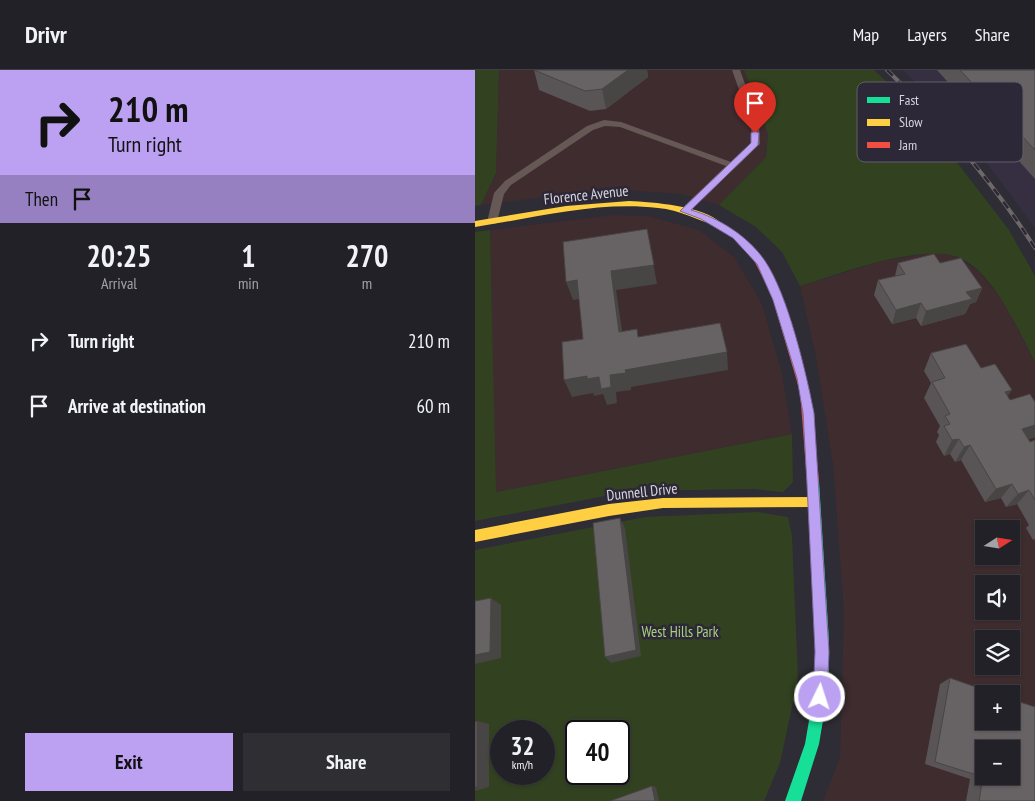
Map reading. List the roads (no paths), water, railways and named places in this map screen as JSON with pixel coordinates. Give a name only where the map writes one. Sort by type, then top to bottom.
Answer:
[{"type":"street","name":"Florence Avenue","points":[[475,224],[618,205],[643,205],[684,211],[704,217],[721,226],[748,247],[761,263],[778,300],[802,378],[809,413],[822,683],[817,726],[805,772],[793,801]]},
{"type":"street","name":"Dunnell Drive","points":[[475,536],[609,510],[663,503],[814,502]]},
{"type":"lane","points":[[684,211],[755,144],[755,123],[736,70]]},
{"type":"lane","points":[[491,222],[499,193],[508,182],[590,128],[604,123],[621,125],[733,166]]},
{"type":"railway","points":[[887,70],[899,82]]},
{"type":"railway","points":[[972,162],[1002,200],[1035,248]]},
{"type":"park label","name":"West Hills Park","points":[[680,632]]}]
